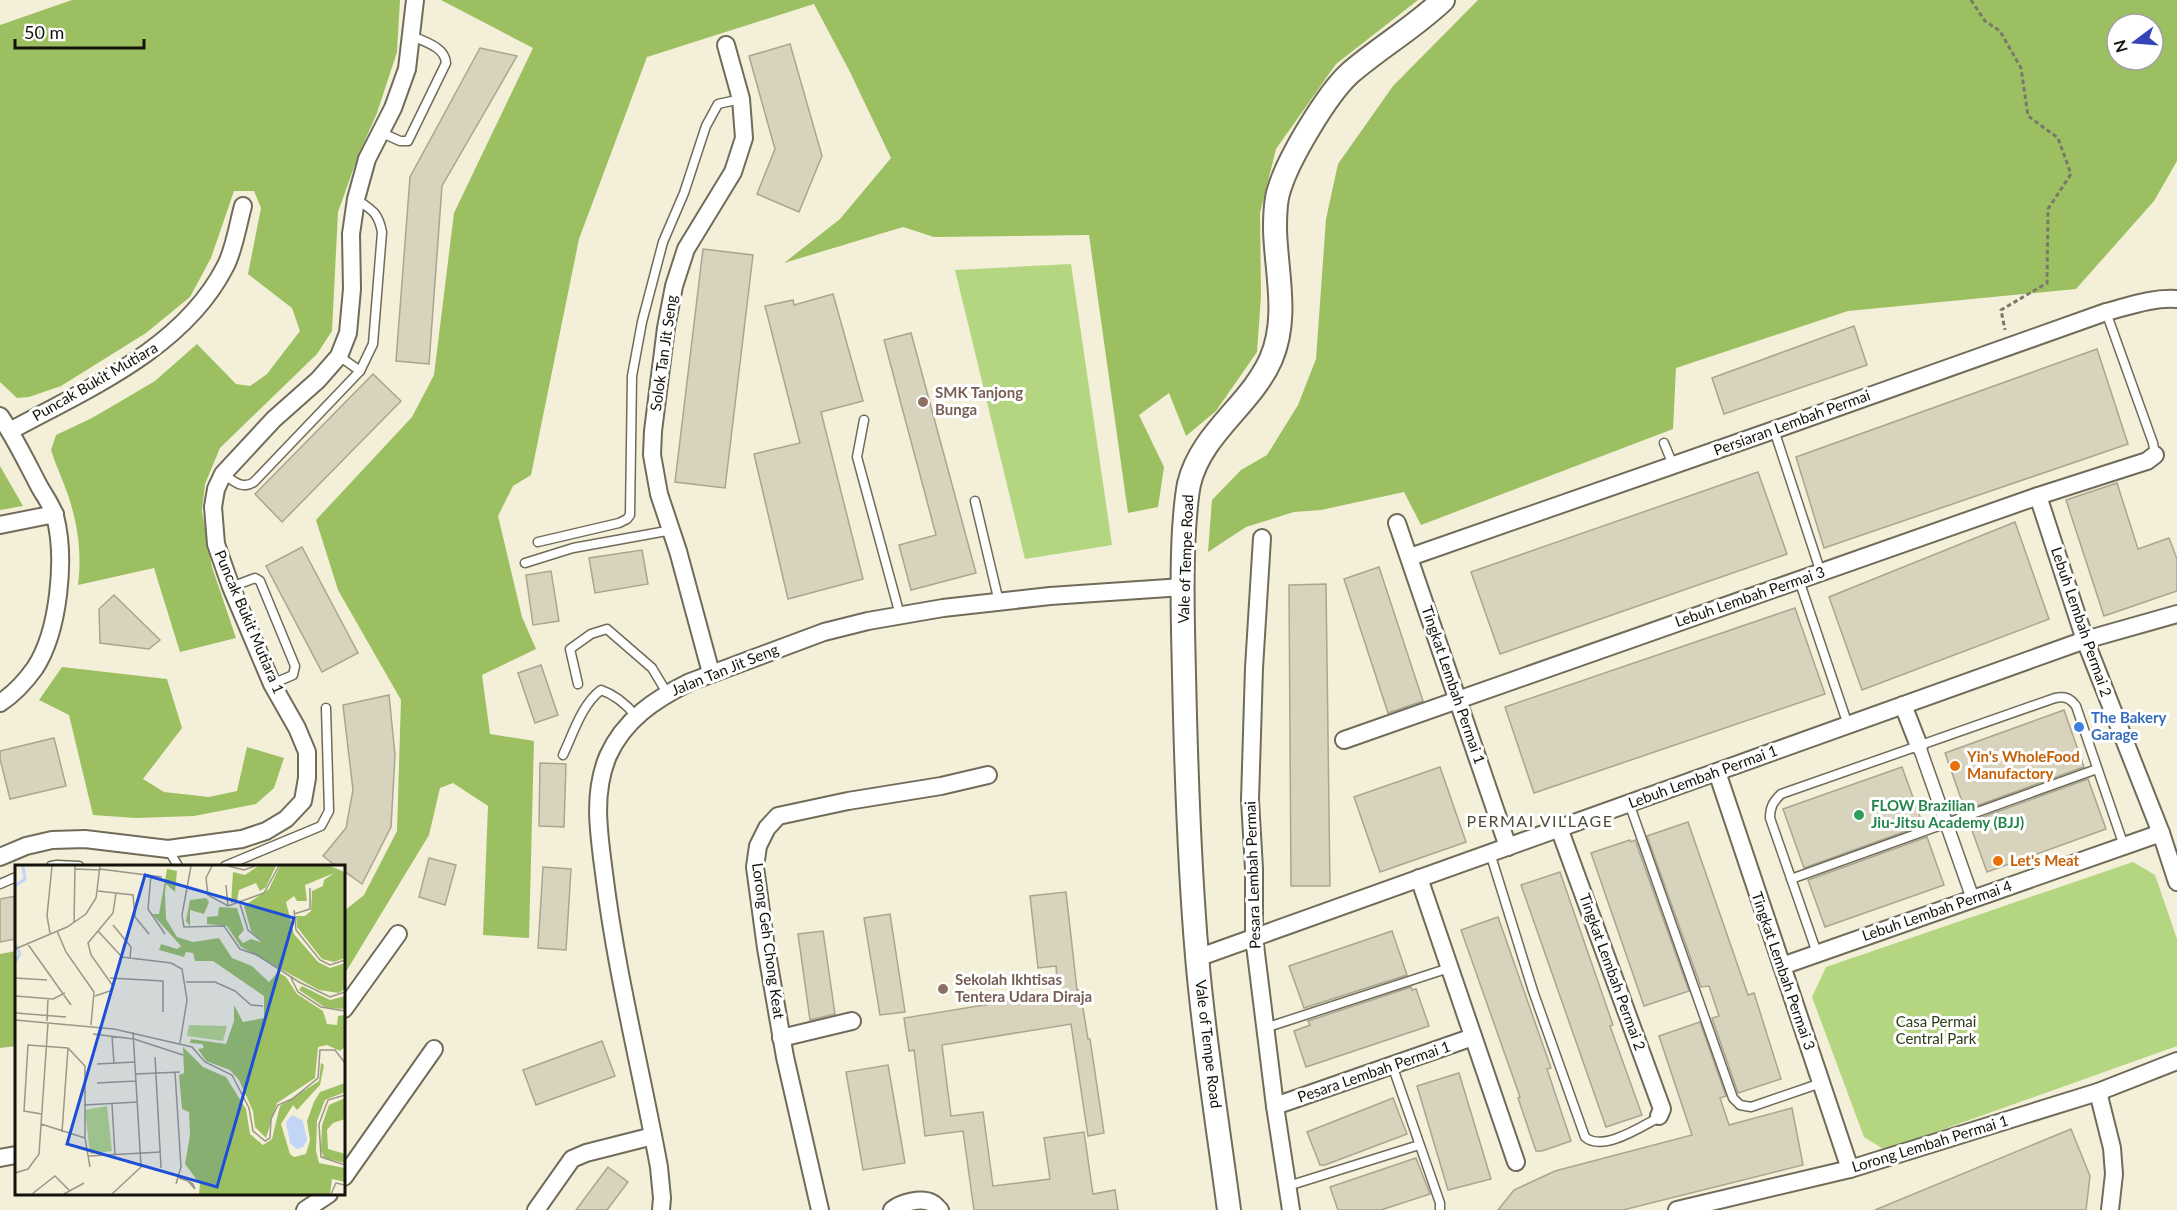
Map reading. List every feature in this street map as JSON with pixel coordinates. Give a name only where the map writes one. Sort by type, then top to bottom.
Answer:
[{"type":"main road","name":"Vale of Tempe Road","points":[[1228,1210],[1197,958],[1187,762],[1183,587],[1189,484],[1199,456],[1251,391],[1271,359],[1282,309],[1275,227],[1278,192],[1292,160],[1311,125],[1346,76],[1429,14],[1443,0]]},
{"type":"street","name":"Puncak Bukit Mutiara 1","points":[[0,857],[26,846],[52,840],[85,839],[168,849],[219,843],[258,833],[286,819],[303,801],[307,778],[307,752],[297,728],[272,684],[231,587],[216,544],[213,507],[216,489],[223,474],[274,419],[318,380],[339,356],[348,333],[352,289],[351,234],[356,199],[367,159],[393,108],[407,69],[415,0]]},
{"type":"street","name":"Solok Tan Jit Seng","points":[[711,673],[672,530],[659,494],[652,455],[666,328],[674,286],[686,249],[733,172],[744,138],[741,99],[726,45]]},
{"type":"street","name":"Puncak Bukit Mutiara","points":[[10,431],[160,345],[193,315],[226,266],[243,206]]},
{"type":"street","name":"Persiaran Lembah Permai","points":[[1410,557],[2106,312],[2139,303],[2169,298],[2177,299]]},
{"type":"street","points":[[0,416],[55,514],[60,548],[59,586],[48,636],[36,666],[17,690],[0,704]]},
{"type":"street","name":"Lebuh Lembah Permai 3","points":[[1344,740],[2038,496],[2147,461],[2155,455]]},
{"type":"street","name":"Lebuh Lembah Permai 2","points":[[2038,496],[2085,640],[2161,833],[2177,882]]},
{"type":"street","points":[[0,525],[55,514]]},
{"type":"street","name":"Tingkat Lembah Permai 1","points":[[1397,523],[1508,847]]},
{"type":"street","name":"Pesara Lembah Permai","points":[[1262,538],[1254,668],[1250,800],[1254,869],[1254,937],[1275,1106],[1292,1210]]},
{"type":"street","name":"Jalan Tan Jit Seng","points":[[661,1210],[662,1183],[611,930],[598,821],[601,778],[621,732],[636,716],[667,693],[711,673],[824,632],[900,615],[999,602],[1050,596],[1183,587]]},
{"type":"street","name":"Lebuh Lembah Permai 1","points":[[1197,958],[2085,640],[2177,614]]},
{"type":"street","points":[[1903,705],[1973,899]]},
{"type":"street","name":"Tingkat Lembah Permai 3","points":[[1716,772],[1851,1169]]},
{"type":"street","name":"Lorong Geh Chong Keat","points":[[820,1210],[782,1038],[766,948],[755,867],[758,846],[767,828],[778,816],[803,809],[941,786],[988,774]]},
{"type":"street","name":"Tingkat Lembah Permai 2","points":[[1559,828],[1662,1109],[1659,1116]]},
{"type":"street","name":"Lebuh Lembah Permai 4","points":[[1782,966],[2161,833]]},
{"type":"street","points":[[1419,878],[1516,1162]]},
{"type":"street","points":[[345,1008],[398,934]]},
{"type":"street","points":[[782,1038],[852,1022]]},
{"type":"street","name":"Pesara Lembah Permai 1","points":[[1275,1106],[1473,1037]]},
{"type":"street","points":[[345,1176],[434,1049]]},
{"type":"street","name":"Lorong Lembah Permai 1","points":[[1677,1210],[1851,1169],[2098,1092],[2177,1060]]},
{"type":"street","points":[[2098,1092],[2112,1148],[2114,1174],[2110,1210]]},
{"type":"street","points":[[536,1210],[572,1159],[586,1153],[653,1136]]},
{"type":"street","points":[[0,1158],[15,1155]]},
{"type":"street","points":[[305,1210],[328,1195]]},
{"type":"street","points":[[892,1210],[898,1205],[917,1201],[932,1202],[940,1210]]},
{"type":"lane","points":[[380,132],[400,141],[408,141],[446,63],[446,55],[440,50],[412,36]]},
{"type":"lane","points":[[538,542],[619,523],[630,515],[632,376],[642,322],[663,243],[684,193],[706,126],[718,104],[741,99]]},
{"type":"lane","points":[[223,474],[242,486],[248,486],[254,482],[360,371],[373,344],[382,232],[375,212],[356,199]]},
{"type":"lane","points":[[2106,312],[2153,443],[2155,455]]},
{"type":"lane","points":[[339,356],[360,371]]},
{"type":"lane","points":[[864,420],[856,458],[900,615]]},
{"type":"lane","points":[[1774,430],[1821,573]]},
{"type":"lane","points":[[1664,443],[1673,465]]},
{"type":"lane","points":[[975,501],[999,602]]},
{"type":"lane","points":[[525,563],[573,548],[672,530]]},
{"type":"lane","points":[[231,587],[255,578],[260,582],[295,666],[293,675],[272,684]]},
{"type":"lane","points":[[1799,580],[1848,725]]},
{"type":"lane","points":[[578,684],[570,649],[579,640],[607,629],[652,668],[667,693]]},
{"type":"lane","points":[[563,755],[579,720],[601,690],[610,693],[624,703],[636,716]]},
{"type":"lane","points":[[1817,953],[1770,818],[1770,808],[1774,800],[1781,795],[2055,698],[2064,696],[2071,699],[2076,706],[2124,846]]},
{"type":"lane","points":[[230,865],[321,826],[330,811],[326,708]]},
{"type":"lane","points":[[1791,879],[2097,770]]},
{"type":"lane","points":[[1629,803],[1733,1098],[1740,1105],[1751,1107],[1821,1083]]},
{"type":"lane","points":[[168,849],[177,865]]},
{"type":"lane","points":[[1490,853],[1533,991],[1585,1137],[1591,1142],[1599,1142],[1621,1137],[1659,1116]]},
{"type":"lane","points":[[0,884],[15,877]]},
{"type":"lane","points":[[1265,1028],[1449,968]]},
{"type":"lane","points":[[1392,1065],[1440,1203],[1440,1210]]},
{"type":"lane","points":[[1288,1186],[1419,1145]]},
{"type":"path","points":[[1971,0],[1985,21],[2000,31],[2021,68],[2028,116],[2058,138],[2071,174],[2048,209],[2047,283],[2001,310],[2008,346]]},
{"type":"green space","points":[[72,0],[400,0],[397,52],[377,113],[358,156],[338,212],[332,331],[317,354],[220,448],[205,484],[202,511],[212,567],[236,638],[180,652],[154,568],[78,585],[80,562],[77,528],[68,495],[51,450],[56,435],[92,418],[155,381],[197,344],[236,384],[250,386],[267,374],[300,331],[292,308],[248,274],[261,208],[254,191],[234,191],[211,258],[190,297],[146,333],[61,386],[29,397],[17,398],[0,382],[0,25]]},
{"type":"green space","points":[[441,0],[1418,0],[1336,64],[1276,149],[1260,213],[1261,296],[1257,352],[1216,411],[1186,436],[1169,393],[1139,415],[1164,467],[1158,507],[1128,513],[1089,235],[934,237],[903,227],[784,263],[840,219],[891,158],[814,4],[647,57],[579,239],[531,475],[513,486],[498,516],[522,617],[536,649],[482,675],[490,734],[534,741],[529,938],[483,935],[488,806],[453,783],[440,788],[429,835],[345,973],[345,910],[364,895],[397,831],[401,700],[338,590],[316,520],[412,417],[434,375],[454,213],[533,48]]},
{"type":"green space","points":[[1478,0],[2177,0],[2177,161],[2154,201],[2076,289],[1848,311],[1676,368],[1673,429],[1421,525],[1404,492],[1321,510],[1294,512],[1246,527],[1208,552],[1212,500],[1241,470],[1267,455],[1298,405],[1316,359],[1326,219],[1338,164],[1393,86]]},
{"type":"green space","points":[[1071,264],[1112,545],[1025,559],[955,270]]},
{"type":"green space","points":[[0,466],[23,506],[0,510]]},
{"type":"green space","points":[[62,667],[167,679],[182,728],[143,779],[164,792],[209,797],[237,791],[247,747],[284,758],[274,788],[256,804],[194,816],[136,818],[93,815],[69,715],[39,700]]},
{"type":"green space","name":"Casa Permai Central Park","points":[[2133,862],[2155,875],[2177,939],[2177,1046],[1885,1150],[1864,1137],[1812,997],[1826,967]]},
{"type":"green space","points":[[15,951],[15,1046],[0,1048],[0,954]]},
{"type":"building","points":[[790,44],[822,156],[799,212],[757,194],[775,149],[749,56]]},
{"type":"building","points":[[480,48],[517,56],[442,186],[429,364],[396,361],[410,177]]},
{"type":"building","points":[[703,249],[753,255],[725,488],[675,482]]},
{"type":"building","points":[[833,294],[863,401],[821,412],[863,579],[788,599],[754,454],[800,443],[765,306],[793,300],[794,305]]},
{"type":"building","points":[[1854,326],[1867,365],[1724,414],[1712,378]]},
{"type":"building","points":[[911,333],[976,573],[911,590],[899,545],[936,535],[884,340]]},
{"type":"building","points":[[2097,349],[2128,444],[1824,548],[1796,457]]},
{"type":"building","points":[[373,374],[401,401],[282,522],[255,494]]},
{"type":"building","points":[[1758,472],[1787,554],[1500,654],[1471,572]]},
{"type":"building","points":[[2117,483],[2138,549],[2169,538],[2177,559],[2177,591],[2104,616],[2066,500]]},
{"type":"building","points":[[2015,522],[2049,619],[1862,690],[1829,597]]},
{"type":"building","points":[[302,547],[358,653],[322,672],[266,566]]},
{"type":"building","points":[[642,550],[648,584],[595,593],[589,558]]},
{"type":"building","points":[[1379,567],[1423,701],[1388,713],[1344,579]]},
{"type":"building","points":[[551,571],[559,621],[533,625],[526,575]]},
{"type":"building","points":[[1326,584],[1330,886],[1291,886],[1289,585]]},
{"type":"building","points":[[114,595],[160,640],[149,649],[100,643],[99,609]]},
{"type":"building","points":[[1795,608],[1825,694],[1534,793],[1505,707]]},
{"type":"building","points":[[541,665],[558,715],[535,723],[518,673]]},
{"type":"building","points":[[389,695],[395,755],[391,827],[362,884],[345,872],[345,865],[334,865],[323,856],[346,828],[353,790],[343,705]]},
{"type":"building","points":[[2064,710],[2084,767],[1965,810],[1945,753]]},
{"type":"building","points":[[54,738],[66,786],[10,799],[0,751]]},
{"type":"building","points":[[540,763],[566,764],[564,827],[539,826]]},
{"type":"building","points":[[1440,767],[1466,842],[1380,872],[1354,797]]},
{"type":"building","points":[[1902,767],[1923,825],[1804,868],[1783,809]]},
{"type":"building","points":[[2088,779],[2106,829],[1987,872],[1969,822]]},
{"type":"building","points":[[1688,822],[1748,995],[1754,993],[1781,1079],[1738,1093],[1712,1018],[1719,1016],[1709,986],[1701,987],[1647,836]]},
{"type":"building","points":[[1927,837],[1944,885],[1825,927],[1808,880]]},
{"type":"building","points":[[1630,840],[1631,842],[1635,840],[1689,991],[1644,1006],[1591,853]]},
{"type":"building","points":[[429,858],[456,865],[445,905],[419,897]]},
{"type":"building","points":[[543,867],[571,869],[566,950],[538,948]]},
{"type":"building","points":[[1560,872],[1613,1025],[1610,1026],[1642,1115],[1606,1127],[1521,885]]},
{"type":"building","points":[[1066,892],[1077,990],[1080,990],[1088,1039],[1090,1039],[1104,1133],[1088,1136],[1071,1024],[942,1045],[951,1116],[983,1112],[993,1186],[1050,1179],[1044,1138],[1084,1132],[1093,1194],[1115,1190],[1118,1210],[974,1210],[963,1131],[925,1136],[914,1050],[909,1051],[904,1018],[1058,993],[1056,966],[1038,968],[1030,896]]},
{"type":"building","points":[[15,896],[15,939],[0,942],[0,899]]},
{"type":"building","points":[[890,914],[905,1012],[880,1015],[864,918]]},
{"type":"building","points":[[1498,917],[1551,1068],[1547,1069],[1571,1141],[1542,1151],[1536,1151],[1518,1098],[1520,1097],[1461,930]]},
{"type":"building","points":[[823,931],[835,1014],[810,1020],[798,934]]},
{"type":"building","points":[[1392,931],[1407,975],[1304,1008],[1289,966]]},
{"type":"building","points":[[1411,987],[1412,990],[1416,989],[1429,1026],[1306,1067],[1294,1031],[1310,1025],[1308,1021]]},
{"type":"building","points":[[1700,1022],[1726,1096],[1720,1098],[1729,1125],[1792,1108],[1803,1165],[1623,1210],[1498,1210],[1514,1190],[1555,1171],[1692,1135],[1659,1036]]},
{"type":"building","points":[[602,1041],[615,1076],[536,1105],[523,1070]]},
{"type":"building","points":[[888,1065],[905,1163],[863,1170],[846,1072]]},
{"type":"building","points":[[1459,1073],[1491,1179],[1448,1190],[1417,1086]]},
{"type":"building","points":[[1393,1098],[1407,1134],[1320,1165],[1307,1132]]},
{"type":"building","points":[[2071,1129],[2090,1176],[2086,1210],[1875,1210]]},
{"type":"building","points":[[1416,1158],[1430,1194],[1381,1210],[1338,1210],[1330,1187]]},
{"type":"building","points":[[608,1167],[628,1182],[607,1210],[576,1210]]},
{"type":"place","name":"SMK Tanjong Bunga","points":[[923,402]]},
{"type":"place","name":"The Bakery Garage","points":[[2079,727]]},
{"type":"place","name":"Yin's WholeFood Manufactory","points":[[1955,766]]},
{"type":"place","name":"FLOW Brazilian Jiu-Jitsu Academy (BJJ)","points":[[1859,815]]},
{"type":"place","name":"Let's Meat","points":[[1998,861]]},
{"type":"place","name":"Sekolah Ikhtisas Tentera Udara Diraja","points":[[943,989]]},
{"type":"district","name":"PERMAI VILLAGE","points":[[1540,821]]}]
